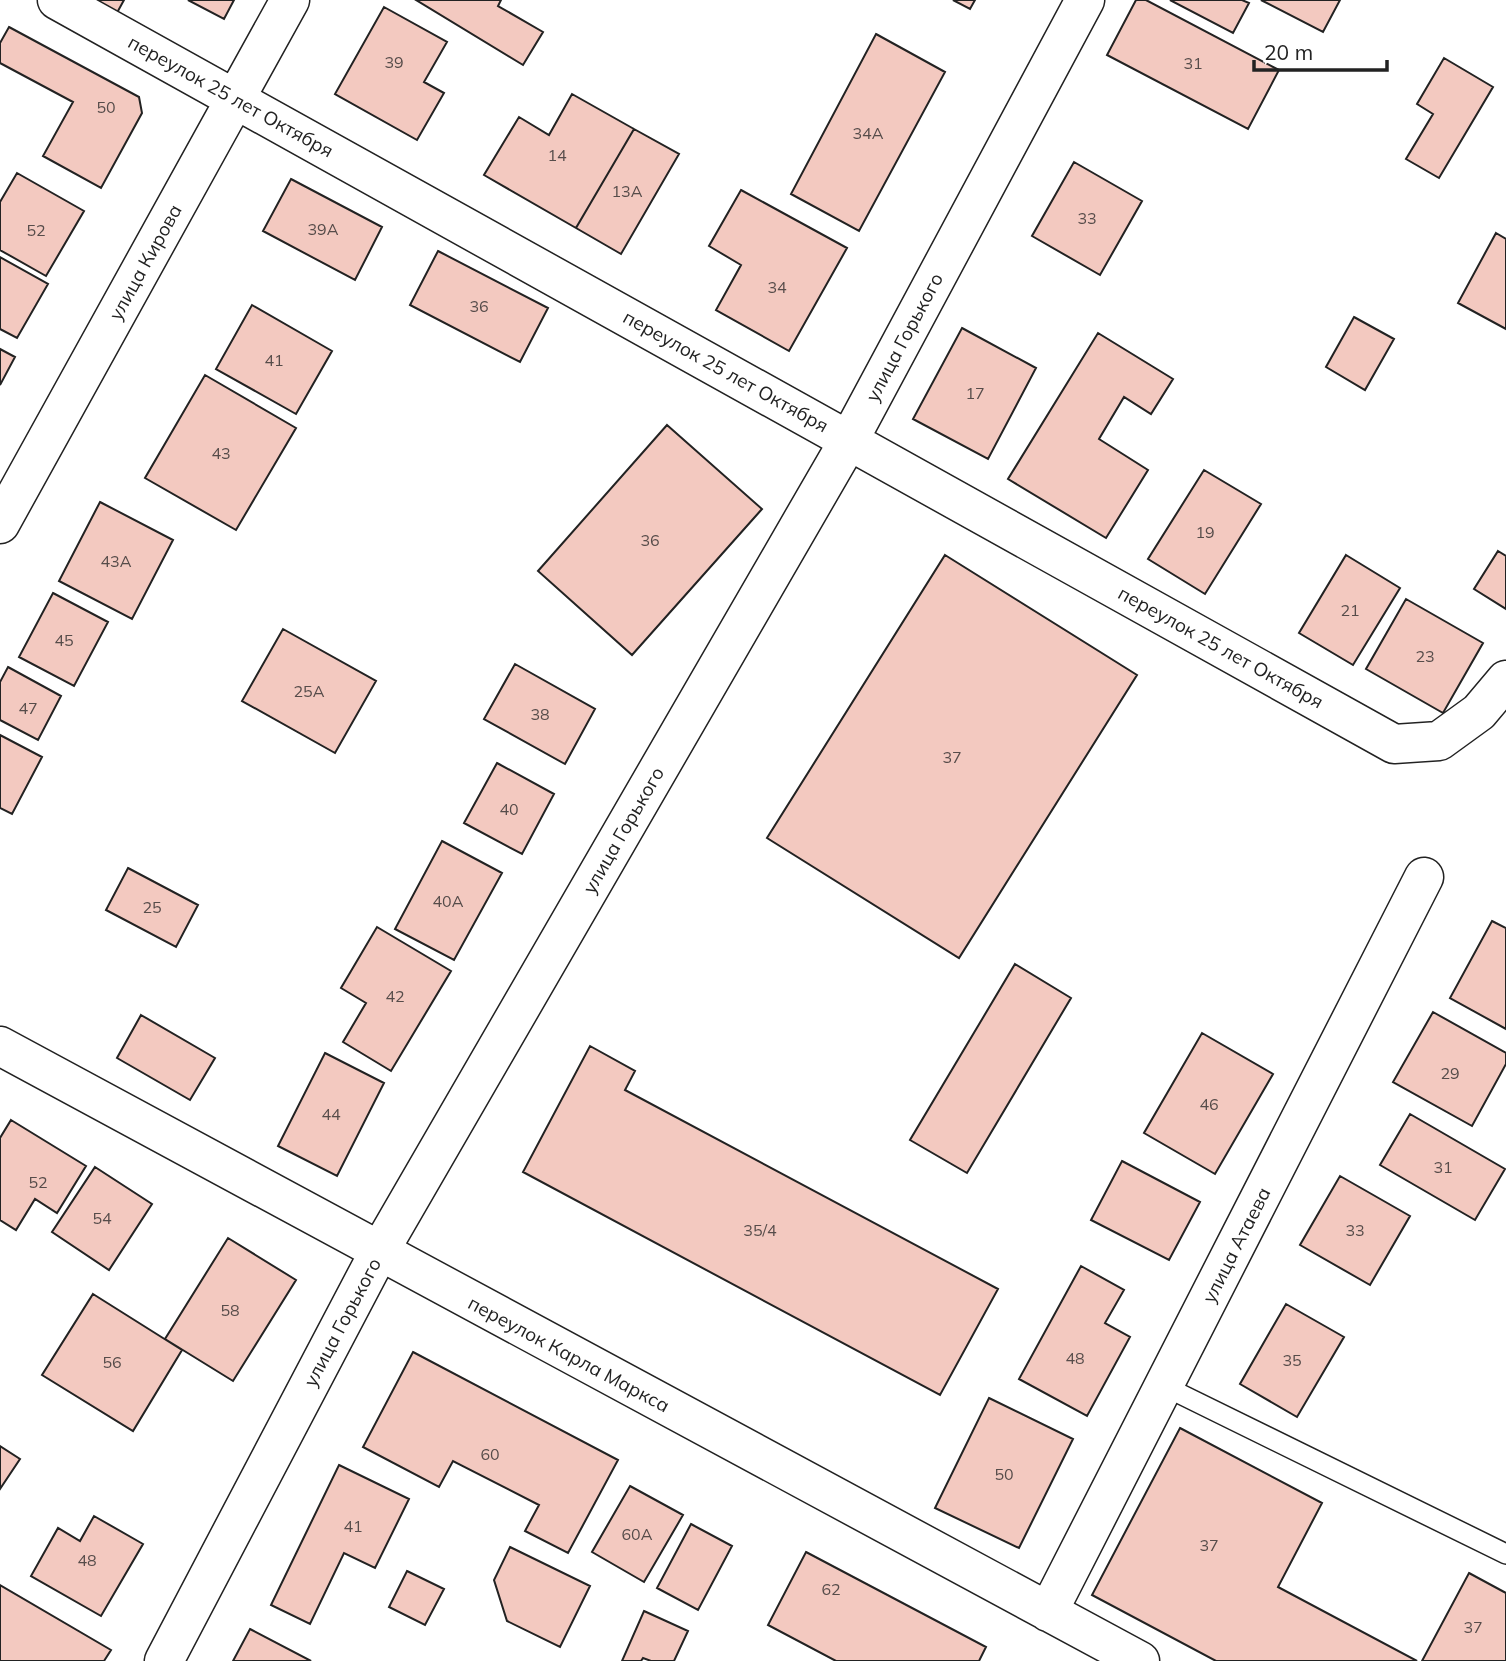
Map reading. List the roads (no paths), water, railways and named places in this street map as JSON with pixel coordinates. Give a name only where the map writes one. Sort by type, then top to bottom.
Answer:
[{"type":"street","name":"переулок 25 лет Октября","points":[[57,0],[1394,744],[1439,741],[1479,712],[1506,680]]},
{"type":"street","name":"улица Кирова","points":[[0,524],[290,0]]},
{"type":"street","name":"улица Горького","points":[[164,1661],[379,1252],[849,439],[1085,0]]},
{"type":"street","name":"улица Атаева","points":[[1048,1612],[1424,877]]},
{"type":"street","name":"переулок Карла Маркса","points":[[0,1046],[1140,1661]]},
{"type":"lane","points":[[1164,1386],[1506,1554]]}]
